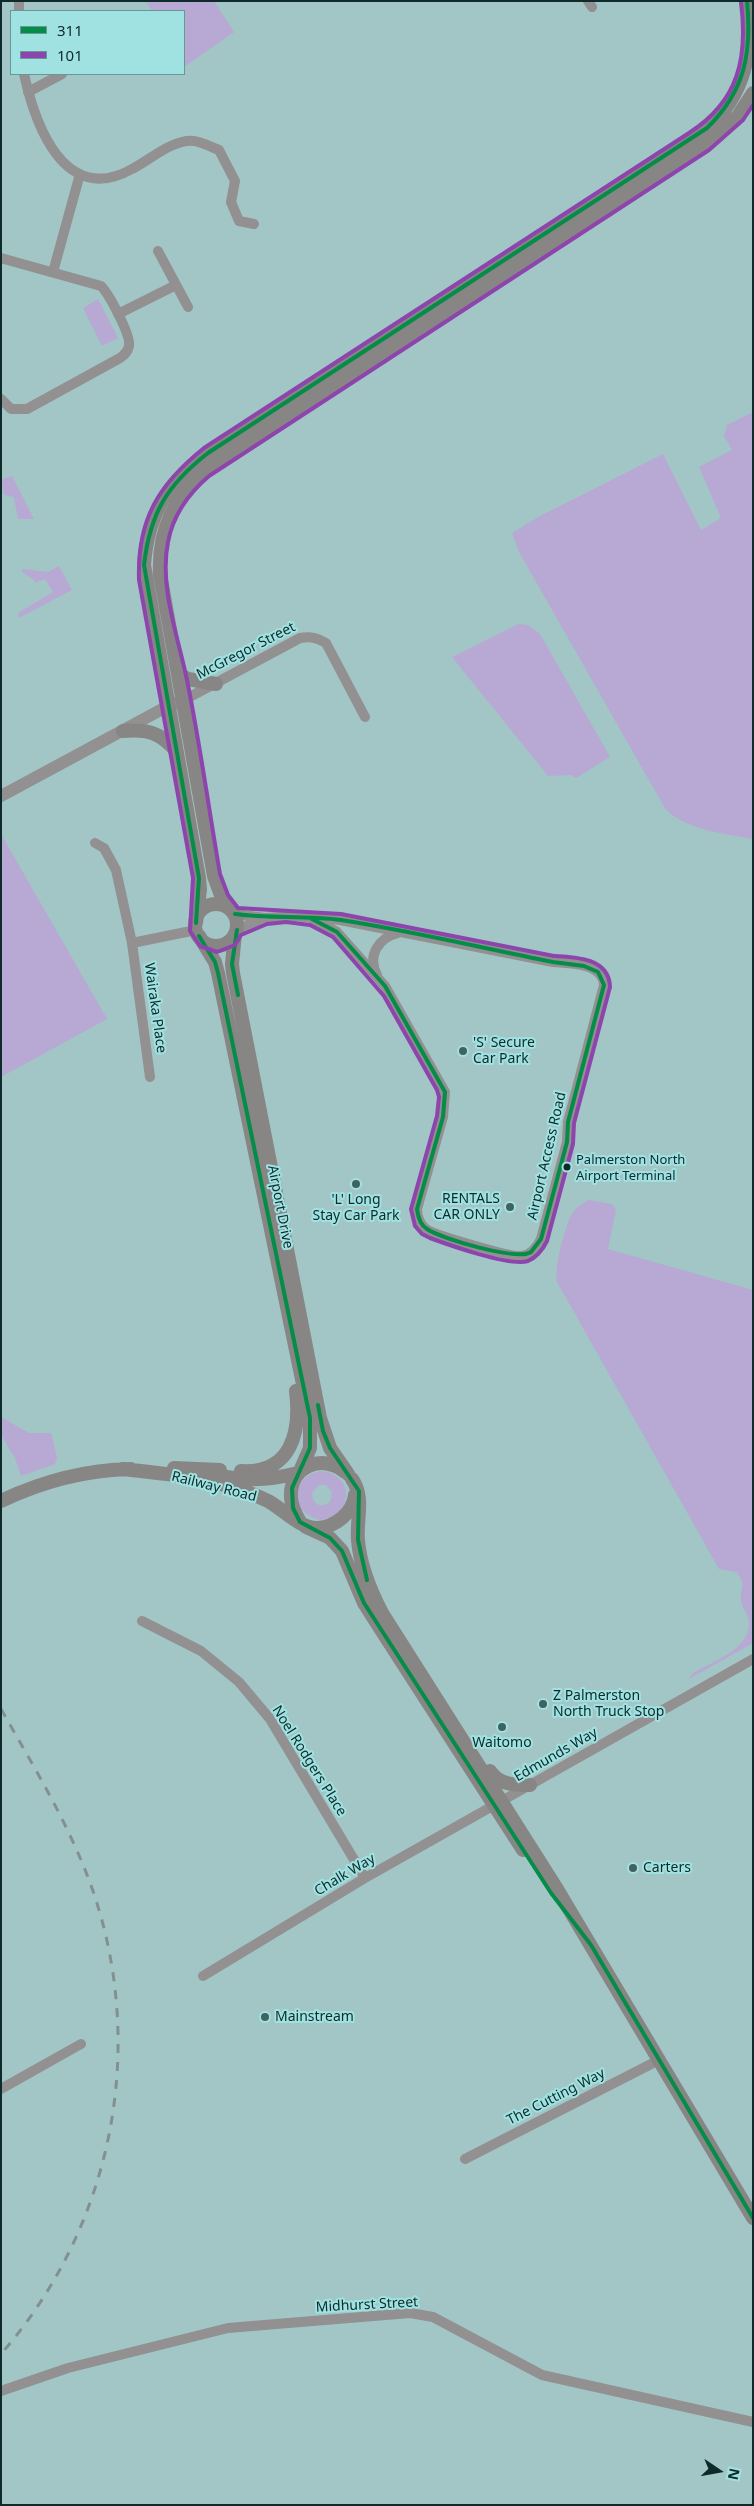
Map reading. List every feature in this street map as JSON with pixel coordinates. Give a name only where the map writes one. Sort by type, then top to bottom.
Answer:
[{"type":"main road","points":[[236,932],[224,944],[218,946],[204,942],[197,929],[199,878],[144,566],[152,522],[173,483],[208,453],[708,128],[728,107],[746,74],[752,42],[750,12],[747,1]]},
{"type":"main road","points":[[233,912],[217,887],[162,588],[159,558],[162,537],[169,516],[185,490],[195,480],[712,141],[738,116],[753,92]]},
{"type":"main road","points":[[179,674],[188,679],[216,684]]},
{"type":"main road","points":[[123,731],[149,730],[158,733],[176,751]]},
{"type":"main road","points":[[197,929],[201,910],[212,904],[219,904],[233,912]]},
{"type":"main road","name":"Airport Drive","points":[[233,912],[236,932],[232,964],[233,973],[320,1418],[330,1448],[350,1477]]},
{"type":"main road","name":"Airport Drive","points":[[197,929],[215,962],[218,974],[311,1428],[310,1448],[299,1472]]},
{"type":"main road","points":[[163,1468],[259,1470],[275,1463],[289,1450],[297,1432],[299,1410],[285,1305]]},
{"type":"main road","points":[[320,1462],[340,1467],[350,1477],[355,1489],[351,1509],[344,1517],[327,1526],[318,1528],[303,1524],[293,1508],[290,1497],[299,1472],[320,1462]]},
{"type":"main road","name":"Railway Road","points":[[1,1501],[53,1480],[93,1472],[122,1469],[163,1468],[252,1480],[272,1480],[299,1472]]},
{"type":"main road","name":"Railway Road","points":[[122,1469],[187,1478],[248,1492],[270,1502],[303,1524],[330,1538],[342,1551],[364,1603],[591,1945],[753,2218]]},
{"type":"main road","name":"Railway Road","points":[[350,1477],[359,1496],[358,1540],[369,1586],[391,1628],[432,1692],[498,1804]]},
{"type":"main road","points":[[432,1692],[458,1722],[492,1774],[500,1781],[512,1785],[530,1785]]},
{"type":"street","points":[[24,75],[28,92],[48,144],[60,161],[80,174],[101,178],[117,176],[176,144],[193,141],[219,150],[235,181],[231,202],[239,221],[254,224]]},
{"type":"street","points":[[28,92],[60,75]]},
{"type":"street","points":[[53,272],[80,174]]},
{"type":"street","points":[[158,251],[188,307]]},
{"type":"street","points":[[1,258],[101,286],[118,314],[130,342],[127,352],[120,358],[27,409],[18,411],[11,409],[1,399]]},
{"type":"street","points":[[118,314],[176,284]]},
{"type":"street","name":"McGregor Street","points":[[1,796],[168,706],[216,684],[300,638],[318,638],[326,643],[365,716]]},
{"type":"street","name":"Wairaka Place","points":[[95,843],[104,848],[116,870],[132,943],[150,1078]]},
{"type":"street","name":"Airport Access Road","points":[[233,912],[265,918],[293,916],[340,920],[552,962],[568,962],[595,970],[603,978],[604,985],[568,1122],[567,1142],[541,1239],[536,1248],[528,1254],[515,1256],[485,1250],[474,1244],[432,1233],[420,1222],[418,1209],[443,1117],[445,1092],[385,986],[337,932],[312,918]]},
{"type":"street","name":"Airport Access Road","points":[[236,932],[265,918]]},
{"type":"street","points":[[132,943],[197,929]]},
{"type":"street","points":[[385,986],[375,970],[374,954],[382,942],[399,933]]},
{"type":"street","name":"Noel Rodgers Place","points":[[142,1621],[201,1651],[239,1682],[270,1719],[365,1878]]},
{"type":"street","name":"Edmunds Way","points":[[498,1804],[753,1660]]},
{"type":"street","name":"Chalk Way","points":[[203,1976],[365,1878],[498,1804]]},
{"type":"street","points":[[1,2089],[81,2044]]},
{"type":"street","name":"The Cutting Way","points":[[465,2159],[660,2060]]},
{"type":"street","name":"Midhurst Street","points":[[1,2391],[68,2368],[228,2328],[410,2313],[433,2317],[542,2375],[753,2422]]},
{"type":"shaded area","points":[[146,1],[214,1],[234,32],[185,66],[185,10],[151,10]]},
{"type":"shaded area","points":[[98,299],[118,338],[102,346],[83,308]]},
{"type":"shaded area","points":[[753,412],[753,839],[696,827],[685,823],[666,810],[519,552],[512,533],[540,516],[663,454],[701,530],[721,518],[699,467],[732,450],[724,436],[727,425]]},
{"type":"shaded area","points":[[12,476],[34,519],[18,519],[14,497],[4,495],[1,480]]},
{"type":"shaded area","points":[[59,566],[72,590],[19,618],[18,613],[53,592],[45,579],[35,583],[34,580],[22,572],[23,569],[48,572]]},
{"type":"shaded area","points":[[518,624],[528,625],[540,634],[610,757],[576,778],[571,775],[548,776],[452,657]]},
{"type":"shaded area","points":[[1,834],[107,1019],[1,1077]]},
{"type":"shaded area","points":[[589,1200],[612,1204],[616,1210],[608,1249],[753,1290],[753,1643],[689,1679],[693,1673],[729,1654],[748,1632],[748,1617],[741,1601],[742,1584],[737,1572],[719,1569],[557,1282],[556,1275],[561,1246],[570,1218],[573,1212]]},
{"type":"shaded area","points":[[1,1417],[29,1433],[51,1433],[57,1457],[55,1464],[21,1476],[15,1458],[1,1435]]},
{"type":"shaded area","points":[[320,1471],[331,1474],[340,1479],[345,1486],[345,1503],[340,1511],[331,1517],[320,1520],[310,1516],[299,1503],[297,1496],[298,1488],[310,1475]],"holes":[[[319,1485],[326,1485],[332,1492],[330,1502],[323,1505],[315,1503],[312,1493]]]},
{"type":"railway","points":[[1,1709],[40,1777],[64,1823],[85,1870],[94,1894],[110,1954],[117,2015],[117,2076],[109,2136],[93,2195],[69,2251],[39,2305],[1,2354]]},
{"type":"transit line","name":"311","points":[[196,923],[199,878],[144,565],[151,530],[163,502],[182,477],[208,453],[707,128],[730,100],[743,70],[748,38],[747,1]]},
{"type":"transit line","name":"101","points":[[741,2],[743,22],[741,60],[729,92],[719,107],[706,120],[689,133],[204,448],[174,476],[163,490],[154,505],[142,539],[139,559],[139,580],[193,878],[190,931],[200,946],[217,952],[235,945],[241,935],[267,924],[286,922],[310,925],[333,937],[384,996],[437,1090],[439,1097],[437,1116],[411,1209],[415,1226],[422,1234],[430,1238],[465,1250],[508,1261],[528,1261],[539,1253],[547,1241],[573,1144],[574,1123],[610,987],[608,977],[598,965],[572,957],[554,956],[341,914],[238,908],[228,895],[220,874],[192,704],[171,611],[166,576],[166,559],[170,532],[182,506],[194,490],[209,476],[709,150],[743,120],[753,105]]},
{"type":"transit line","name":"311","points":[[235,914],[341,920],[368,924],[553,962],[584,966],[598,972],[604,985],[568,1122],[567,1142],[541,1239],[531,1252],[511,1254],[479,1248],[435,1233],[421,1223],[417,1209],[443,1117],[445,1092],[385,986],[337,932],[312,919]]},
{"type":"transit line","name":"311","points":[[237,930],[232,964],[238,995]]},
{"type":"transit line","name":"311","points":[[199,936],[215,962],[218,973],[310,1418],[310,1448],[292,1488],[293,1508],[300,1522],[330,1538],[342,1551],[364,1603],[551,1893],[591,1945],[753,2218]]},
{"type":"transit line","name":"311","points":[[318,1405],[323,1431],[330,1448],[359,1491],[358,1540],[367,1580]]},
{"type":"place","name":"'S' Secure Car Park","points":[[463,1051]]},
{"type":"place","name":"Palmerston North Airport Terminal","points":[[567,1167]]},
{"type":"place","name":"'L' Long Stay Car Park","points":[[356,1184]]},
{"type":"place","name":"RENTALS CAR ONLY","points":[[510,1207]]},
{"type":"place","name":"Z Palmerston North Truck Stop","points":[[543,1704]]},
{"type":"place","name":"Waitomo","points":[[502,1727]]},
{"type":"place","name":"Carters","points":[[633,1868]]},
{"type":"place","name":"Mainstream","points":[[265,2017]]}]
